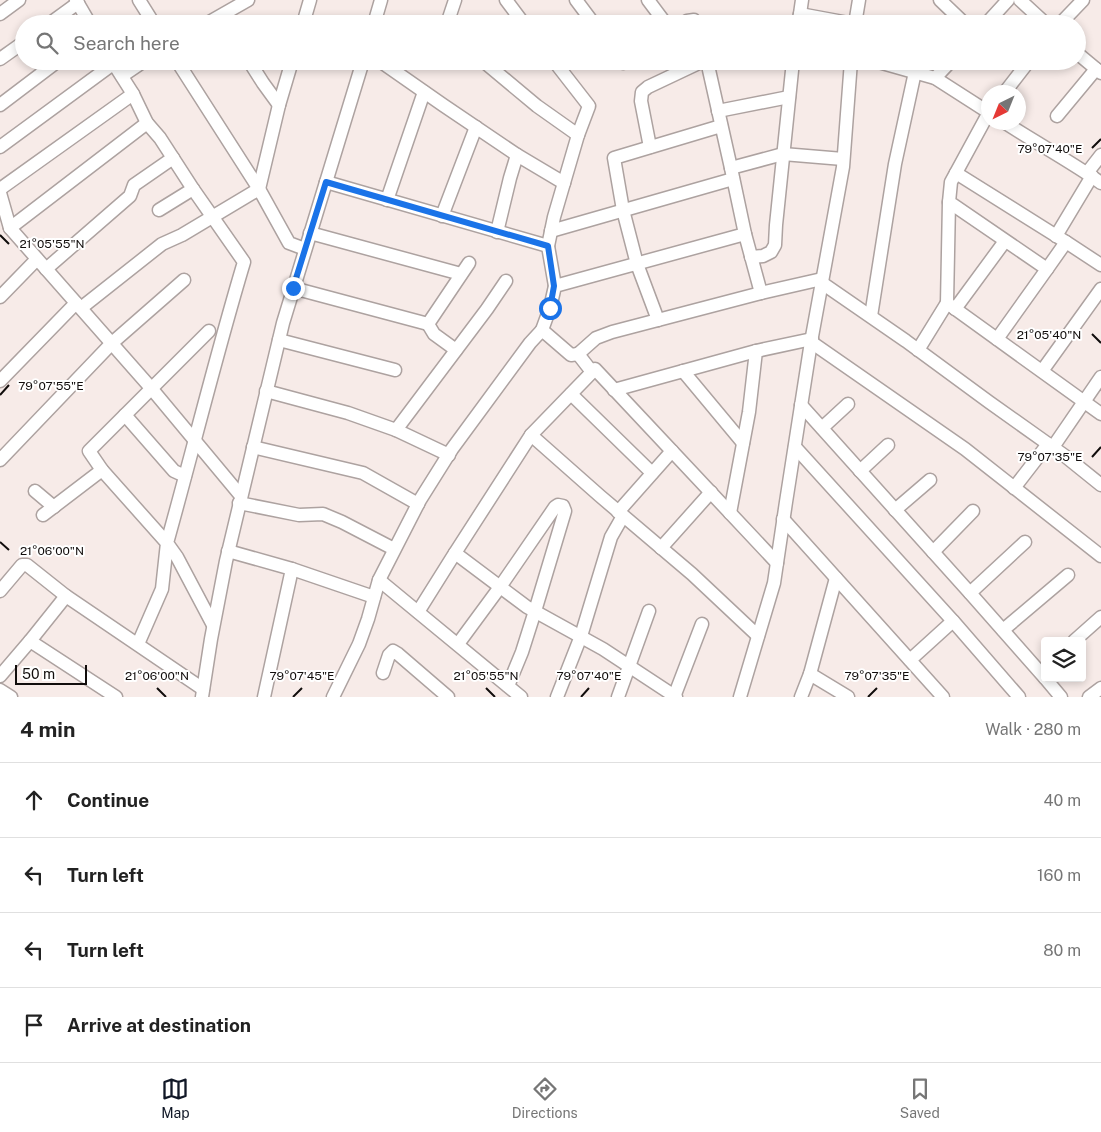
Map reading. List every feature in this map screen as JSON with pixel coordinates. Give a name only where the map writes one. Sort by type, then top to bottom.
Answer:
[{"type":"street","points":[[0,14],[19,0]]},
{"type":"street","points":[[139,0],[148,15]]},
{"type":"street","points":[[229,15],[248,0]]},
{"type":"street","points":[[306,15],[310,0]]},
{"type":"street","points":[[377,15],[381,0]]},
{"type":"street","points":[[450,15],[455,0]]},
{"type":"street","points":[[506,0],[516,15]]},
{"type":"street","points":[[576,0],[587,15]]},
{"type":"street","points":[[800,15],[802,0]]},
{"type":"street","points":[[856,15],[859,0]]},
{"type":"street","points":[[940,0],[956,15]]},
{"type":"street","points":[[994,15],[1008,0]]},
{"type":"street","points":[[1020,0],[1036,15]]},
{"type":"street","points":[[60,15],[77,1],[85,15]]},
{"type":"street","points":[[652,2],[660,15]]},
{"type":"street","points":[[1067,15],[1076,2]]},
{"type":"street","points":[[0,59],[15,48]]},
{"type":"street","points":[[1057,116],[1099,71],[1086,60]]},
{"type":"street","points":[[0,105],[46,70]]},
{"type":"street","points":[[0,147],[102,70]]},
{"type":"street","points":[[118,70],[133,94],[146,124],[160,138],[244,262],[166,543],[162,589],[138,644]]},
{"type":"street","points":[[122,76],[131,70]]},
{"type":"street","points":[[183,70],[259,189],[289,242],[305,250]]},
{"type":"street","points":[[254,70],[279,105]]},
{"type":"street","points":[[0,381],[78,306],[162,244],[182,235],[259,189],[289,70]]},
{"type":"street","points":[[0,591],[22,565],[27,565],[66,596],[138,644],[202,693],[228,551],[279,340],[293,288],[360,70]]},
{"type":"street","points":[[393,70],[517,155],[564,183]]},
{"type":"street","points":[[494,70],[538,106],[578,135]]},
{"type":"street","points":[[333,697],[359,644],[379,580],[418,504],[449,455],[530,342],[542,330],[550,308],[554,286],[548,246],[554,217],[578,135],[589,106],[561,70]]},
{"type":"street","points":[[650,147],[641,101],[642,92],[648,87],[683,70]]},
{"type":"street","points":[[708,70],[745,234],[761,293]]},
{"type":"street","points":[[751,257],[763,256],[772,252],[775,245],[792,70]]},
{"type":"street","points":[[740,697],[774,582],[811,341],[841,177],[850,70]]},
{"type":"street","points":[[908,70],[935,78],[981,108]]},
{"type":"street","points":[[935,78],[943,70]]},
{"type":"street","points":[[1010,85],[1022,70]]},
{"type":"street","points":[[870,316],[895,164],[915,72]]},
{"type":"street","points":[[386,200],[424,92]]},
{"type":"street","points":[[133,94],[0,191],[6,224],[151,388],[240,500],[299,515],[323,514],[394,550]]},
{"type":"street","points":[[718,111],[789,97]]},
{"type":"street","points":[[6,224],[146,124]]},
{"type":"street","points":[[658,320],[637,264],[623,210],[614,158],[721,126]]},
{"type":"street","points":[[951,306],[949,202],[951,182],[981,126]]},
{"type":"street","points":[[442,216],[476,127]]},
{"type":"street","points":[[1016,130],[1094,177]]},
{"type":"street","points":[[551,231],[623,210],[783,154],[843,159]]},
{"type":"street","points":[[497,232],[517,155]]},
{"type":"street","points":[[998,339],[1047,270],[1094,177],[1101,155]]},
{"type":"street","points":[[46,269],[130,196],[134,185],[173,158]]},
{"type":"street","points":[[956,173],[1101,265]]},
{"type":"street","points":[[326,182],[548,246]]},
{"type":"street","points":[[159,210],[193,189]]},
{"type":"street","points":[[949,202],[1047,270]]},
{"type":"street","points":[[310,233],[461,274]]},
{"type":"street","points":[[554,286],[745,234]]},
{"type":"street","points":[[918,350],[951,306],[1005,241]]},
{"type":"street","points":[[0,297],[37,259]]},
{"type":"street","points":[[428,324],[469,263]]},
{"type":"street","points":[[0,460],[112,343],[184,280]]},
{"type":"street","points":[[396,430],[506,281]]},
{"type":"street","points":[[542,330],[571,355],[578,354],[596,338],[612,332],[761,293],[822,281],[1101,485]]},
{"type":"street","points":[[293,288],[428,324],[434,334],[456,350]]},
{"type":"street","points":[[1042,371],[1101,289]]},
{"type":"street","points":[[951,306],[1101,414]]},
{"type":"street","points":[[209,331],[89,450],[102,470],[177,557],[213,625]]},
{"type":"street","points":[[279,340],[396,370]]},
{"type":"street","points":[[614,390],[756,351],[811,341],[965,449],[1101,556]]},
{"type":"street","points":[[730,513],[749,412],[756,351]]},
{"type":"street","points":[[578,354],[592,372]]},
{"type":"street","points":[[418,612],[531,435],[595,369],[777,563]]},
{"type":"street","points":[[683,371],[743,443]]},
{"type":"street","points":[[1014,488],[1085,402],[1101,377]]},
{"type":"street","points":[[266,392],[348,413],[396,430],[449,455]]},
{"type":"street","points":[[570,394],[652,473]]},
{"type":"street","points":[[822,428],[848,404]]},
{"type":"street","points":[[801,405],[1041,671]]},
{"type":"street","points":[[125,415],[174,471],[185,476]]},
{"type":"street","points":[[531,435],[692,574],[758,636]]},
{"type":"street","points":[[860,471],[888,445]]},
{"type":"street","points":[[253,447],[363,473],[418,504]]},
{"type":"street","points":[[794,447],[953,621],[1019,697]]},
{"type":"street","points":[[557,697],[581,636],[611,537],[621,514],[652,473],[672,451]]},
{"type":"street","points":[[43,515],[102,470]]},
{"type":"street","points":[[895,510],[930,480]]},
{"type":"street","points":[[34,491],[54,506]]},
{"type":"street","points":[[661,548],[711,492]]},
{"type":"street","points":[[458,644],[555,507],[558,505],[563,506],[565,511],[535,611],[522,652],[508,686]]},
{"type":"street","points":[[933,552],[973,511]]},
{"type":"street","points":[[783,519],[943,697]]},
{"type":"street","points":[[970,593],[1025,542]]},
{"type":"street","points":[[228,551],[292,569],[374,597]]},
{"type":"street","points":[[455,553],[528,607],[603,648],[675,697],[702,624]]},
{"type":"street","points":[[264,697],[292,569]]},
{"type":"street","points":[[1003,630],[1068,575]]},
{"type":"street","points":[[801,697],[810,674],[836,578]]},
{"type":"street","points":[[379,580],[521,697]]},
{"type":"street","points":[[0,676],[66,596]]},
{"type":"street","points":[[618,697],[649,611]]},
{"type":"street","points":[[1078,637],[1101,617]]},
{"type":"street","points":[[910,660],[953,621]]},
{"type":"street","points":[[30,641],[116,697]]},
{"type":"street","points":[[383,672],[389,655],[393,652],[398,654],[448,697]]},
{"type":"street","points":[[810,674],[848,697]]},
{"type":"street","points":[[1050,682],[1061,697]]},
{"type":"street","points":[[1090,697],[1101,688]]},
{"type":"street","points":[[0,690],[11,697]]},
{"type":"route","points":[[293,288],[326,182],[548,246],[554,286],[550,308]]}]
